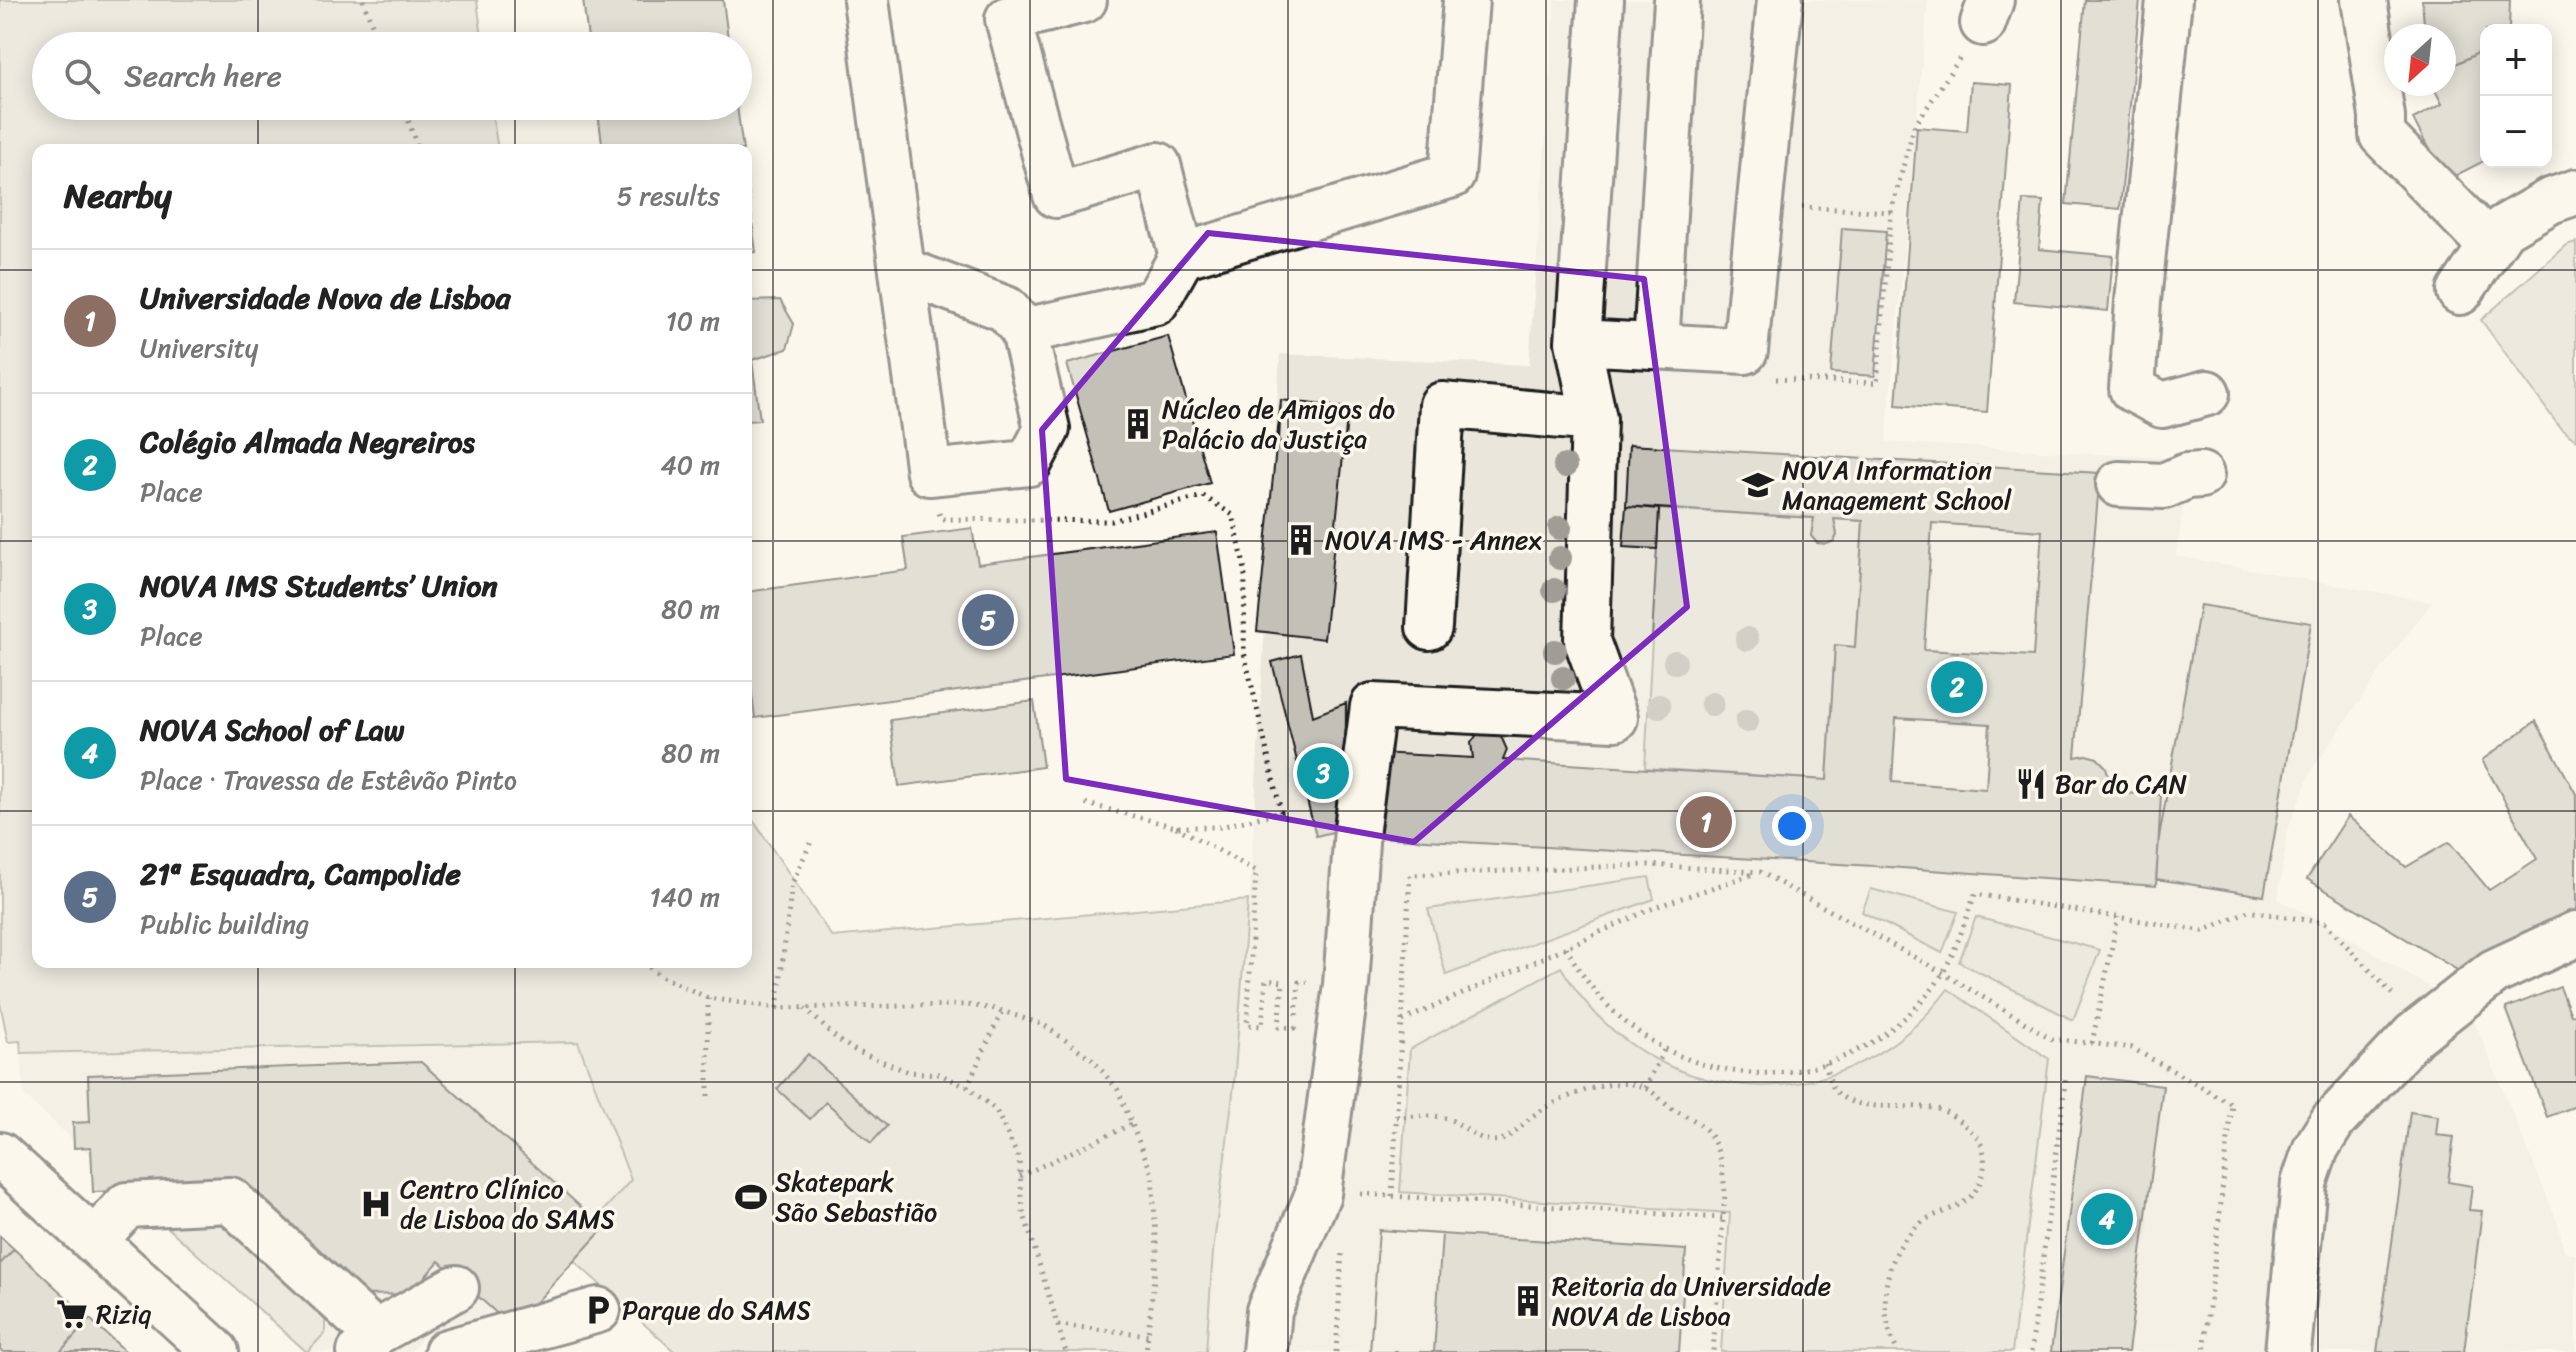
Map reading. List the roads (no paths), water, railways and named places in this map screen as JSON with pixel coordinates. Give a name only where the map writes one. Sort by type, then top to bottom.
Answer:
[{"type":"street","points":[[866,0],[929,473],[1029,463],[1047,429],[1024,331],[1006,309],[902,270]]},
{"type":"street","points":[[1084,0],[1008,19],[1056,195],[1158,165],[1182,256]]},
{"type":"street","points":[[1024,331],[1156,302],[1182,256],[1452,175],[1466,0]]},
{"type":"street","points":[[1265,1352],[1269,1311],[1318,1194],[1346,985],[1357,828],[1373,706],[1615,718],[1587,641],[1594,419],[1578,342],[1601,0]]},
{"type":"street","points":[[1656,346],[1677,0]]},
{"type":"street","points":[[1578,342],[1745,351],[1780,0]]},
{"type":"street","points":[[2169,0],[2132,389],[2162,405],[2207,393]]},
{"type":"street","points":[[2364,0],[2382,116],[2382,135],[2491,246]]},
{"type":"street","points":[[2460,292],[2503,228],[2550,201],[2576,192]]},
{"type":"street","points":[[1429,627],[1442,405],[1594,419]]},
{"type":"street","points":[[2119,484],[2164,486],[2187,476],[2201,475]]},
{"type":"street","points":[[2288,1352],[2304,1183],[2316,1148],[2333,1121],[2425,1027],[2494,972],[2576,934]]},
{"type":"street","points":[[0,1155],[216,1352]]},
{"type":"street","points":[[95,1240],[127,1205],[230,1200],[368,1342],[456,1288]]},
{"type":"street","points":[[447,1352],[598,1310]]},
{"type":"place","name":"Núcleo de Amigos do Palácio da Justiça","points":[[1138,424]]},
{"type":"place","name":"NOVA Information Management School","points":[[1758,485]]},
{"type":"place","name":"NOVA IMS - Annex","points":[[1301,540]]},
{"type":"place","name":"21ª Esquadra, Campolide","points":[[988,620]]},
{"type":"place","name":"Colégio Almada Negreiros","points":[[1957,687]]},
{"type":"place","name":"NOVA IMS Students’ Union","points":[[1323,773]]},
{"type":"place","name":"Bar do CAN","points":[[2031,784]]},
{"type":"place","name":"Universidade Nova de Lisboa","points":[[1706,822]]},
{"type":"place","name":"Skatepark São Sebastião","points":[[751,1197]]},
{"type":"place","name":"Centro Clínico de Lisboa do SAMS","points":[[376,1204]]},
{"type":"place","name":"NOVA School of Law","points":[[2107,1219]]},
{"type":"place","name":"Reitoria da Universidade NOVA de Lisboa","points":[[1528,1301]]},
{"type":"place","name":"Parque do SAMS","points":[[598,1310]]},
{"type":"place","name":"Riziq","points":[[72,1314]]}]
